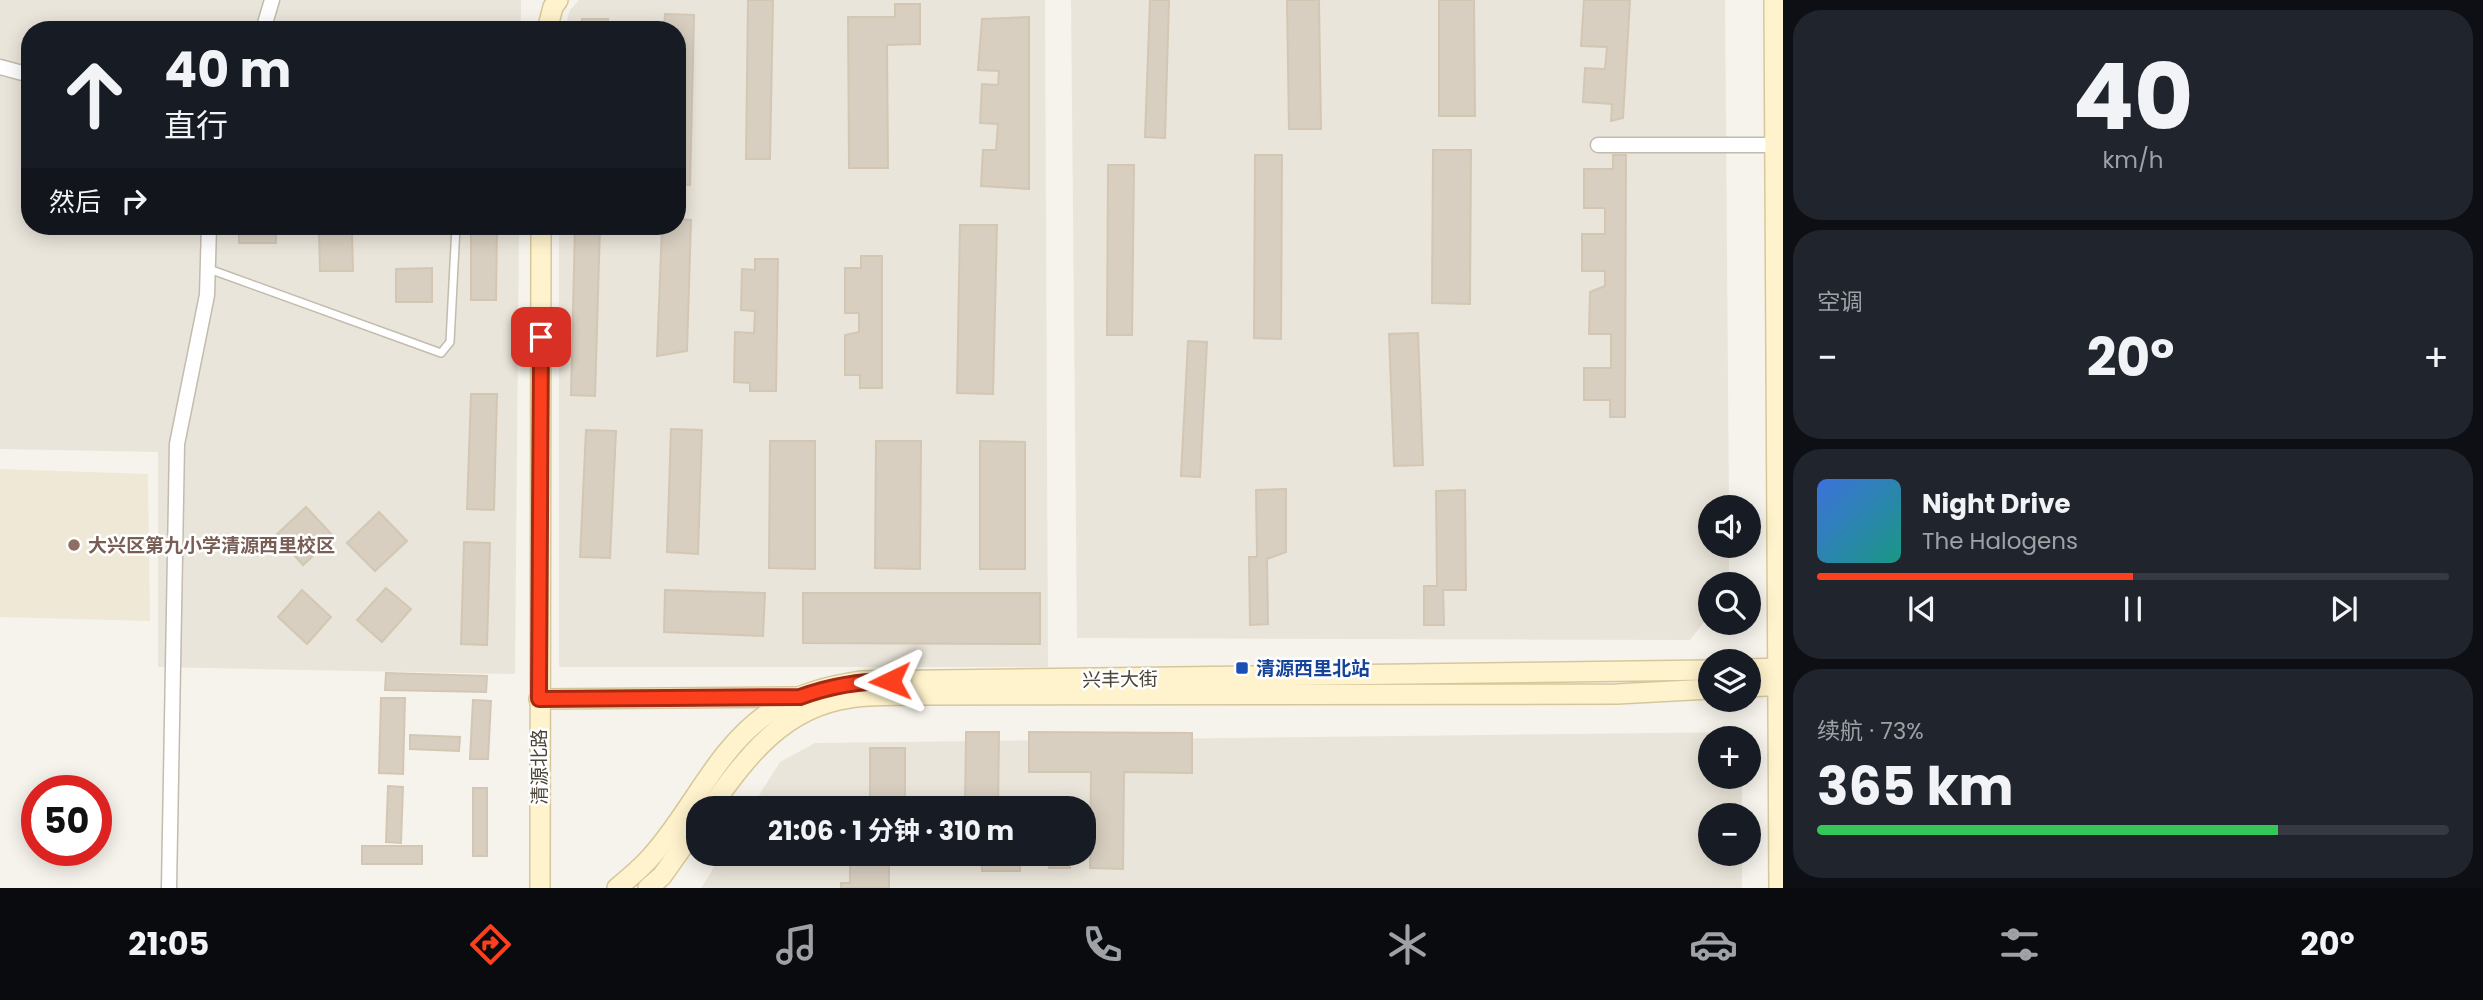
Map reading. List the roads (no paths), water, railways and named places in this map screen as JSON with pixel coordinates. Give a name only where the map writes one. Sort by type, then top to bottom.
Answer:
[{"type":"main road","points":[[549,21],[558,0]]},
{"type":"main road","points":[[1774,0],[1779,57],[1775,145],[1781,676],[1779,888]]},
{"type":"main road","name":"清源北路","points":[[540,888],[541,235]]},
{"type":"main road","name":"兴丰大街","points":[[617,888],[650,858],[741,737],[767,714],[828,686],[863,681],[1698,670]]},
{"type":"main road","points":[[1761,672],[1781,676]]},
{"type":"main road","points":[[1761,683],[1781,676]]},
{"type":"main road","name":"兴丰大街","points":[[719,796],[738,769],[771,733],[821,704],[851,698],[920,695],[1603,694],[1698,690]]},
{"type":"main road","points":[[539,699],[800,697]]},
{"type":"main road","points":[[648,888],[662,876],[686,842]]},
{"type":"street","points":[[266,21],[272,0]]},
{"type":"street","points":[[0,67],[21,73]]},
{"type":"street","points":[[1598,145],[1775,145]]},
{"type":"street","points":[[169,888],[177,443],[208,295],[209,235]]},
{"type":"lane","points":[[208,269],[442,353],[450,342],[456,235]]},
{"type":"place","name":"大兴区第九小学清源西里校区","points":[[74,545]]},
{"type":"place","name":"清源西里北站","points":[[1242,668]]}]
